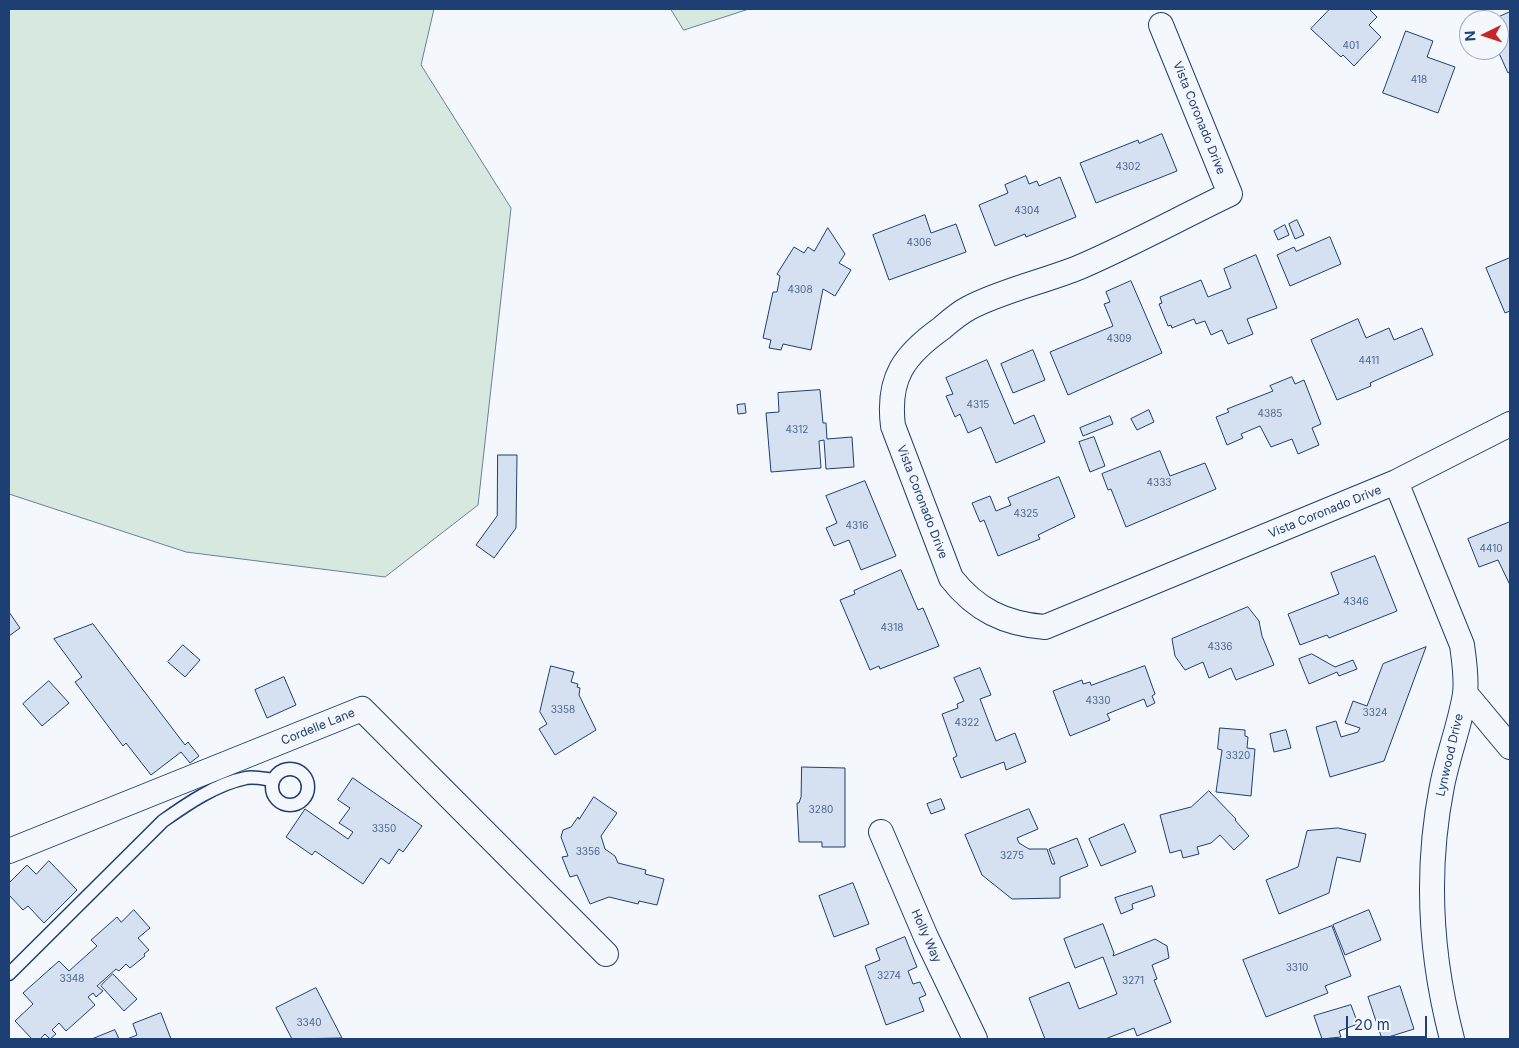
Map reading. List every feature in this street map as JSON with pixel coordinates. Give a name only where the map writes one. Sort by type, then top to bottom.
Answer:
[{"type":"street","name":"Vista Coronado Drive","points":[[1161,25],[1230,194],[1080,267],[969,308],[920,344],[908,357],[898,373],[893,390],[891,408],[893,426],[951,578],[960,591],[985,611],[1011,622],[1045,627],[1396,482],[1510,424]]},
{"type":"street","name":"Lynwood Drive","points":[[1396,482],[1462,645],[1465,693],[1442,786],[1434,832],[1431,878],[1431,925],[1436,965],[1452,1039]]},
{"type":"street","points":[[1465,693],[1510,747]]},
{"type":"street","name":"Cordelle Lane","points":[[9,851],[362,709],[606,954]]},
{"type":"street","name":"Holly Way","points":[[881,832],[926,937],[975,1039]]},
{"type":"lane","points":[[9,974],[162,821],[192,801],[221,787],[246,778],[273,780]]},
{"type":"shaded area","points":[[9,9],[434,9],[421,65],[511,208],[478,505],[385,577],[186,552],[9,494]]},
{"type":"shaded area","points":[[671,9],[749,9],[684,30]]},
{"type":"building","points":[[1330,9],[1372,9],[1370,10],[1377,17],[1369,25],[1381,37],[1354,66],[1343,55],[1341,57],[1311,29]]},
{"type":"building","points":[[1509,12],[1510,72],[1508,73],[1502,60],[1509,60]]},
{"type":"building","points":[[1406,31],[1433,41],[1427,57],[1455,67],[1438,113],[1383,93]]},
{"type":"building","points":[[1162,134],[1177,171],[1096,203],[1080,163],[1138,140],[1139,143]]},
{"type":"building","points":[[1026,176],[1029,184],[1037,181],[1039,186],[1060,177],[1076,217],[1026,237],[1025,234],[995,246],[979,205],[1008,193],[1005,185]]},
{"type":"building","points":[[925,215],[931,233],[956,224],[966,252],[889,280],[873,235]]},
{"type":"building","points":[[1297,220],[1304,235],[1295,239],[1289,224]]},
{"type":"building","points":[[1285,225],[1289,235],[1278,240],[1274,231]]},
{"type":"building","points":[[828,228],[845,254],[839,263],[851,270],[835,296],[823,289],[811,350],[783,344],[781,350],[769,348],[771,340],[763,338],[773,292],[777,292],[780,276],[777,274],[794,247],[804,253],[808,247],[814,251]]},
{"type":"building","points":[[1330,237],[1341,264],[1290,286],[1277,255],[1294,247],[1296,251]]},
{"type":"building","points":[[1256,255],[1277,308],[1247,319],[1253,334],[1228,344],[1222,330],[1211,335],[1205,321],[1196,324],[1194,319],[1172,328],[1171,325],[1168,326],[1159,304],[1162,303],[1160,297],[1201,280],[1208,297],[1231,288],[1224,269]]},
{"type":"building","points":[[1510,258],[1510,311],[1505,313],[1486,268]]},
{"type":"building","points":[[1131,281],[1162,353],[1068,395],[1050,352],[1113,326],[1104,304],[1110,302],[1106,292]]},
{"type":"building","points":[[1358,319],[1366,338],[1389,328],[1394,340],[1422,328],[1433,355],[1370,383],[1371,386],[1337,400],[1311,340]]},
{"type":"building","points":[[1033,350],[1045,380],[1013,393],[1001,364]]},
{"type":"building","points":[[987,360],[1014,424],[1034,415],[1045,442],[996,463],[981,427],[968,433],[960,414],[955,417],[946,396],[953,394],[946,378]]},
{"type":"building","points":[[1292,377],[1295,384],[1304,380],[1321,424],[1312,428],[1319,445],[1298,454],[1292,439],[1271,447],[1260,426],[1241,434],[1243,438],[1227,445],[1216,417],[1229,412],[1227,409],[1273,391],[1270,386]]},
{"type":"building","points":[[820,390],[823,423],[826,423],[827,439],[852,437],[854,467],[826,469],[824,440],[819,441],[821,468],[771,472],[766,413],[779,412],[778,393]]},
{"type":"building","points":[[745,404],[746,413],[738,414],[737,405]]},
{"type":"building","points":[[1149,410],[1154,422],[1137,430],[1131,419]]},
{"type":"building","points":[[1110,416],[1113,424],[1083,436],[1080,428]]},
{"type":"building","points":[[1094,437],[1105,466],[1090,472],[1079,442]]},
{"type":"building","points":[[1160,451],[1170,476],[1205,463],[1216,489],[1126,527],[1111,489],[1108,490],[1102,474]]},
{"type":"building","points":[[498,455],[517,455],[516,528],[494,558],[476,545],[497,516]]},
{"type":"building","points":[[1059,477],[1075,517],[1038,535],[1040,539],[998,556],[984,520],[980,522],[972,503],[990,496],[996,511],[1011,505],[1008,498]]},
{"type":"building","points":[[865,481],[896,556],[861,570],[849,540],[834,546],[826,528],[837,523],[826,496]]},
{"type":"building","points":[[1510,522],[1510,585],[1498,560],[1479,567],[1468,539]]},
{"type":"building","points":[[1375,556],[1397,611],[1329,638],[1327,635],[1300,645],[1288,614],[1339,594],[1331,573]]},
{"type":"building","points":[[901,570],[918,610],[923,608],[939,646],[880,669],[879,666],[870,670],[840,600],[855,594],[854,591]]},
{"type":"building","points":[[1248,607],[1259,621],[1262,636],[1274,665],[1236,680],[1231,668],[1209,678],[1203,662],[1185,670],[1175,656],[1172,639]]},
{"type":"building","points":[[9,612],[20,628],[9,636]]},
{"type":"building","points":[[93,624],[185,745],[188,742],[199,756],[190,763],[181,752],[151,775],[126,743],[123,746],[75,682],[82,677],[54,639]]},
{"type":"building","points":[[183,645],[200,660],[185,677],[168,662]]},
{"type":"building","points":[[1426,647],[1384,761],[1330,777],[1316,727],[1336,721],[1341,737],[1358,732],[1360,728],[1345,723],[1353,701],[1367,706],[1383,664]]},
{"type":"building","points":[[1312,654],[1335,667],[1353,660],[1357,669],[1339,676],[1337,672],[1309,684],[1299,659]]},
{"type":"building","points":[[551,666],[574,672],[571,682],[578,684],[577,687],[580,688],[579,695],[596,730],[555,755],[539,729],[547,724],[540,712]]},
{"type":"building","points":[[1145,666],[1155,694],[1152,696],[1155,703],[1147,707],[1144,699],[1107,714],[1110,720],[1070,736],[1053,691],[1082,680],[1083,684],[1090,682],[1091,685]]},
{"type":"building","points":[[980,668],[991,695],[980,699],[996,741],[1015,733],[1026,762],[1006,770],[1004,762],[961,778],[953,758],[957,756],[942,714],[958,708],[957,704],[964,701],[954,678]]},
{"type":"building","points":[[284,677],[296,705],[267,718],[255,690]]},
{"type":"building","points":[[49,681],[69,703],[42,726],[23,704]]},
{"type":"building","points":[[1220,728],[1245,730],[1245,736],[1248,737],[1247,748],[1255,749],[1251,796],[1216,792],[1222,750],[1218,749]]},
{"type":"building","points":[[1286,730],[1291,748],[1274,752],[1270,734]]},
{"type":"building","points":[[802,767],[845,768],[845,847],[822,847],[822,842],[799,842],[797,803],[799,803],[801,797]]},
{"type":"building","points":[[353,778],[422,826],[403,852],[399,849],[389,864],[381,858],[363,884],[315,851],[312,855],[286,837],[305,809],[348,839],[353,832],[339,823],[350,808],[338,800]]},
{"type":"building","points":[[1209,791],[1236,819],[1249,836],[1234,850],[1220,835],[1211,843],[1197,847],[1199,854],[1183,858],[1181,850],[1170,853],[1160,815],[1191,807]]},
{"type":"building","points":[[594,797],[617,813],[601,836],[605,849],[615,856],[618,863],[646,870],[645,874],[664,879],[657,905],[639,901],[638,904],[609,897],[590,904],[577,875],[570,877],[562,857],[568,856],[561,837],[563,830],[571,827],[578,817],[579,819]]},
{"type":"building","points":[[941,799],[945,809],[931,814],[927,804]]},
{"type":"building","points":[[1029,809],[1038,829],[1017,838],[1019,843],[1029,849],[1047,849],[1052,864],[1055,864],[1049,849],[1077,838],[1088,866],[1060,877],[1060,898],[1012,899],[982,875],[965,835]]},
{"type":"building","points":[[1124,824],[1136,852],[1101,866],[1089,839]]},
{"type":"building","points":[[1338,828],[1366,834],[1360,862],[1337,857],[1329,893],[1279,914],[1266,880],[1298,867],[1307,831]]},
{"type":"building","points":[[49,861],[77,890],[44,923],[28,906],[23,910],[9,895],[9,883],[27,865],[36,874]]},
{"type":"building","points":[[853,883],[869,924],[834,937],[819,896]]},
{"type":"building","points":[[1152,886],[1155,896],[1132,904],[1133,909],[1121,914],[1115,898]]},
{"type":"building","points":[[134,910],[150,928],[138,938],[149,950],[144,954],[145,956],[130,968],[126,964],[119,971],[116,969],[97,986],[103,991],[96,997],[93,993],[88,997],[95,1005],[66,1031],[59,1023],[52,1030],[56,1034],[50,1039],[45,1034],[40,1039],[32,1039],[15,1021],[33,1004],[23,993],[59,961],[69,971],[97,946],[91,940],[117,917],[121,922]]},
{"type":"building","points":[[1369,910],[1381,940],[1345,955],[1333,925]]},
{"type":"building","points":[[1103,924],[1114,953],[1113,956],[1155,939],[1167,946],[1169,958],[1152,965],[1157,979],[1154,980],[1171,1022],[1137,1036],[1134,1028],[1105,1039],[1045,1039],[1029,998],[1069,982],[1079,1009],[1117,994],[1103,957],[1075,968],[1064,939]]},
{"type":"building","points":[[1332,926],[1351,976],[1325,986],[1328,993],[1266,1017],[1243,960]]},
{"type":"building","points":[[905,937],[917,967],[908,971],[913,984],[920,982],[926,995],[919,998],[924,1011],[886,1025],[865,966],[880,960],[876,949]]},
{"type":"building","points":[[113,974],[137,999],[124,1011],[101,986]]},
{"type":"building","points":[[1400,986],[1414,1029],[1382,1039],[1368,997]]},
{"type":"building","points":[[316,988],[342,1038],[292,1039],[276,1008]]},
{"type":"building","points":[[1351,1005],[1358,1024],[1339,1031],[1341,1037],[1322,1039],[1314,1016]]},
{"type":"building","points":[[161,1013],[171,1039],[127,1039],[137,1035],[133,1024]]},
{"type":"building","points":[[115,1030],[119,1039],[92,1039]]}]
